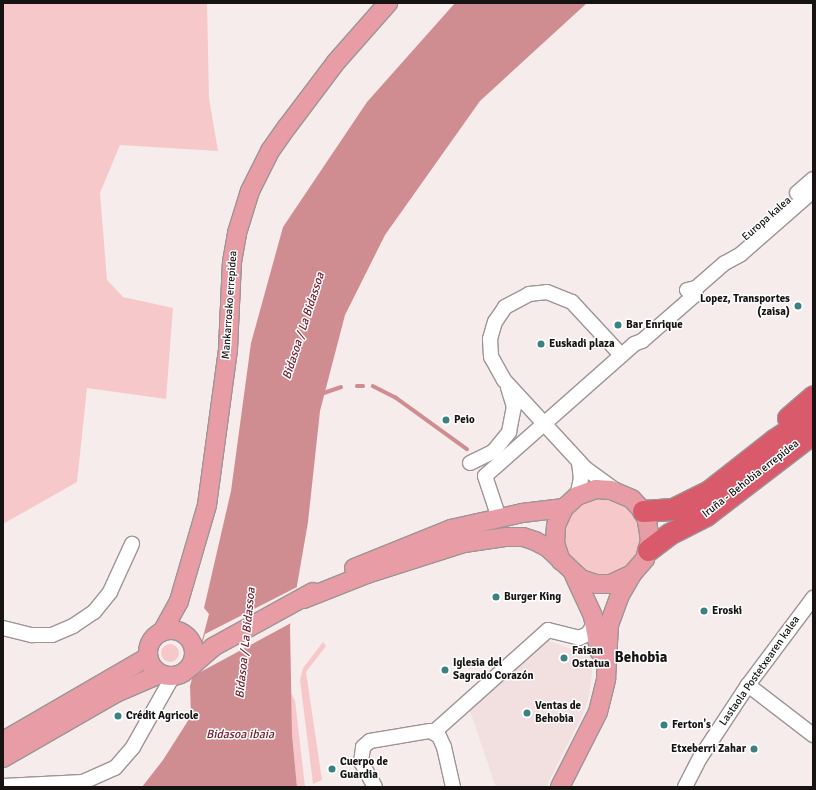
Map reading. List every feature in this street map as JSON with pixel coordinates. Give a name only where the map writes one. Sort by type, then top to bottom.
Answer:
[{"type":"highway","name":"Iruña - Behobia errepidea","points":[[688,503],[813,396]]},
{"type":"highway","name":"Iruña - Behobia errepidea","points":[[643,511],[666,511],[688,503],[721,484],[774,440],[813,414]]},
{"type":"highway","name":"Iruña - Behobia errepidea","points":[[648,550],[669,534],[706,515],[813,433]]},
{"type":"main road","name":"Mankarroako errepidea","points":[[162,632],[179,602],[203,524],[213,471],[228,342],[232,262],[237,233],[248,197],[270,151],[287,127],[345,50],[388,3]]},
{"type":"main road","points":[[561,561],[555,534],[564,508],[577,496],[596,489],[618,491],[632,499],[643,511],[650,530],[648,550],[639,567],[632,574],[619,582],[603,585],[588,582],[574,575]]},
{"type":"main road","points":[[3,758],[116,693],[174,673],[212,648],[303,599],[329,581],[392,551],[451,529],[499,518],[564,508]]},
{"type":"main road","points":[[303,599],[367,574],[464,543],[505,537],[523,537],[535,541],[561,561],[574,575],[588,602],[595,622],[600,660],[593,704],[552,787]]},
{"type":"main road","points":[[560,787],[598,712],[606,679],[609,626],[620,595],[632,574]]},
{"type":"main road","name":"Mankarroako errepidea","points":[[179,602],[186,636]]},
{"type":"main road","points":[[174,673],[150,664],[148,657],[151,642],[162,632],[169,630],[186,636],[198,646],[212,648]]},
{"type":"main road","points":[[174,673],[194,657],[186,636]]},
{"type":"main road","points":[[3,741],[148,657]]},
{"type":"street","name":"Europa kalea","points":[[725,263],[736,247],[813,179]]},
{"type":"street","name":"Europa kalea","points":[[485,476],[621,355],[634,344],[642,341],[695,295],[696,288],[725,263],[741,254],[813,191]]},
{"type":"street","points":[[618,491],[592,475],[498,373],[491,357],[492,330],[505,307],[529,294],[556,294],[572,302],[621,355]]},
{"type":"street","points":[[499,518],[485,476],[470,463],[493,452],[509,432],[514,407],[506,383]]},
{"type":"street","points":[[577,496],[581,479],[579,462]]},
{"type":"street","points":[[3,628],[32,635],[52,635],[73,626],[94,612],[110,592],[132,544]]},
{"type":"street","name":"Lastaola Postetxearen kalea","points":[[685,787],[700,758],[748,685],[813,598]]},
{"type":"street","points":[[375,787],[361,762],[364,747],[370,741],[434,732],[548,630],[579,638],[588,634],[595,622]]},
{"type":"street","points":[[7,787],[83,782],[116,768],[133,747],[174,673]]},
{"type":"street","points":[[748,685],[813,735]]},
{"type":"street","points":[[434,732],[440,736],[444,747],[453,787]]},
{"type":"shaded area","points":[[3,3],[207,3],[209,98],[218,151],[120,145],[100,193],[107,280],[123,297],[173,308],[166,399],[87,388],[77,482],[3,524]]},
{"type":"shaded area","points":[[595,499],[609,499],[623,505],[634,516],[640,530],[640,544],[637,552],[629,564],[623,569],[609,575],[595,575],[581,569],[570,558],[564,544],[564,530],[570,516],[581,505]]},
{"type":"shaded area","name":"Ventas de Behobia","points":[[543,639],[594,657],[589,697],[582,716],[546,787],[496,787],[470,711]]},
{"type":"shaded area","points":[[323,642],[326,646],[306,672],[322,780],[313,784],[300,680],[303,668]]},
{"type":"shaded area","points":[[170,644],[176,647],[179,653],[176,659],[170,662],[164,659],[161,653],[164,647]]},
{"type":"shaded area","points":[[291,694],[295,700],[305,787],[297,787],[292,734]]},
{"type":"water","name":"Bidasoa ibaia","points":[[455,3],[587,3],[480,101],[385,235],[345,315],[320,411],[308,522],[290,626],[292,734],[297,787],[142,787],[163,760],[191,716],[190,686],[209,614],[204,608],[231,491],[251,343],[283,227],[367,102]]},
{"type":"pier","points":[[297,587],[291,623],[193,676],[205,634]]},
{"type":"waterway","points":[[357,386],[363,386]]},
{"type":"waterway","points":[[373,386],[395,397],[467,449]]},
{"type":"waterway","points":[[321,394],[341,387]]},
{"type":"place","name":"Lopez, Transportes (zaisa)","points":[[798,306]]},
{"type":"place","name":"Bar Enrique","points":[[618,325]]},
{"type":"place","name":"Euskadi plaza","points":[[541,344]]},
{"type":"place","name":"Peio","points":[[446,420]]},
{"type":"place","name":"Burger King","points":[[496,597]]},
{"type":"place","name":"Eroski","points":[[704,611]]},
{"type":"place","name":"Faisan Ostatua","points":[[564,658]]},
{"type":"place","name":"Iglesia del Sagrado Corazón","points":[[445,670]]},
{"type":"place","name":"Ventas de Behobia","points":[[527,713]]},
{"type":"place","name":"Crédit Agricole","points":[[118,716]]},
{"type":"place","name":"Ferton's","points":[[664,725]]},
{"type":"place","name":"Etxeberri Zahar","points":[[754,749]]},
{"type":"place","name":"Cuerpo de Guardia","points":[[332,769]]},
{"type":"district","name":"Behobia","points":[[641,658]]},
{"type":"water label","name":"Bidasoa / La Bidassoa","points":[[304,326]]},
{"type":"water label","name":"Bidasoa / La Bidassoa","points":[[246,643]]}]
